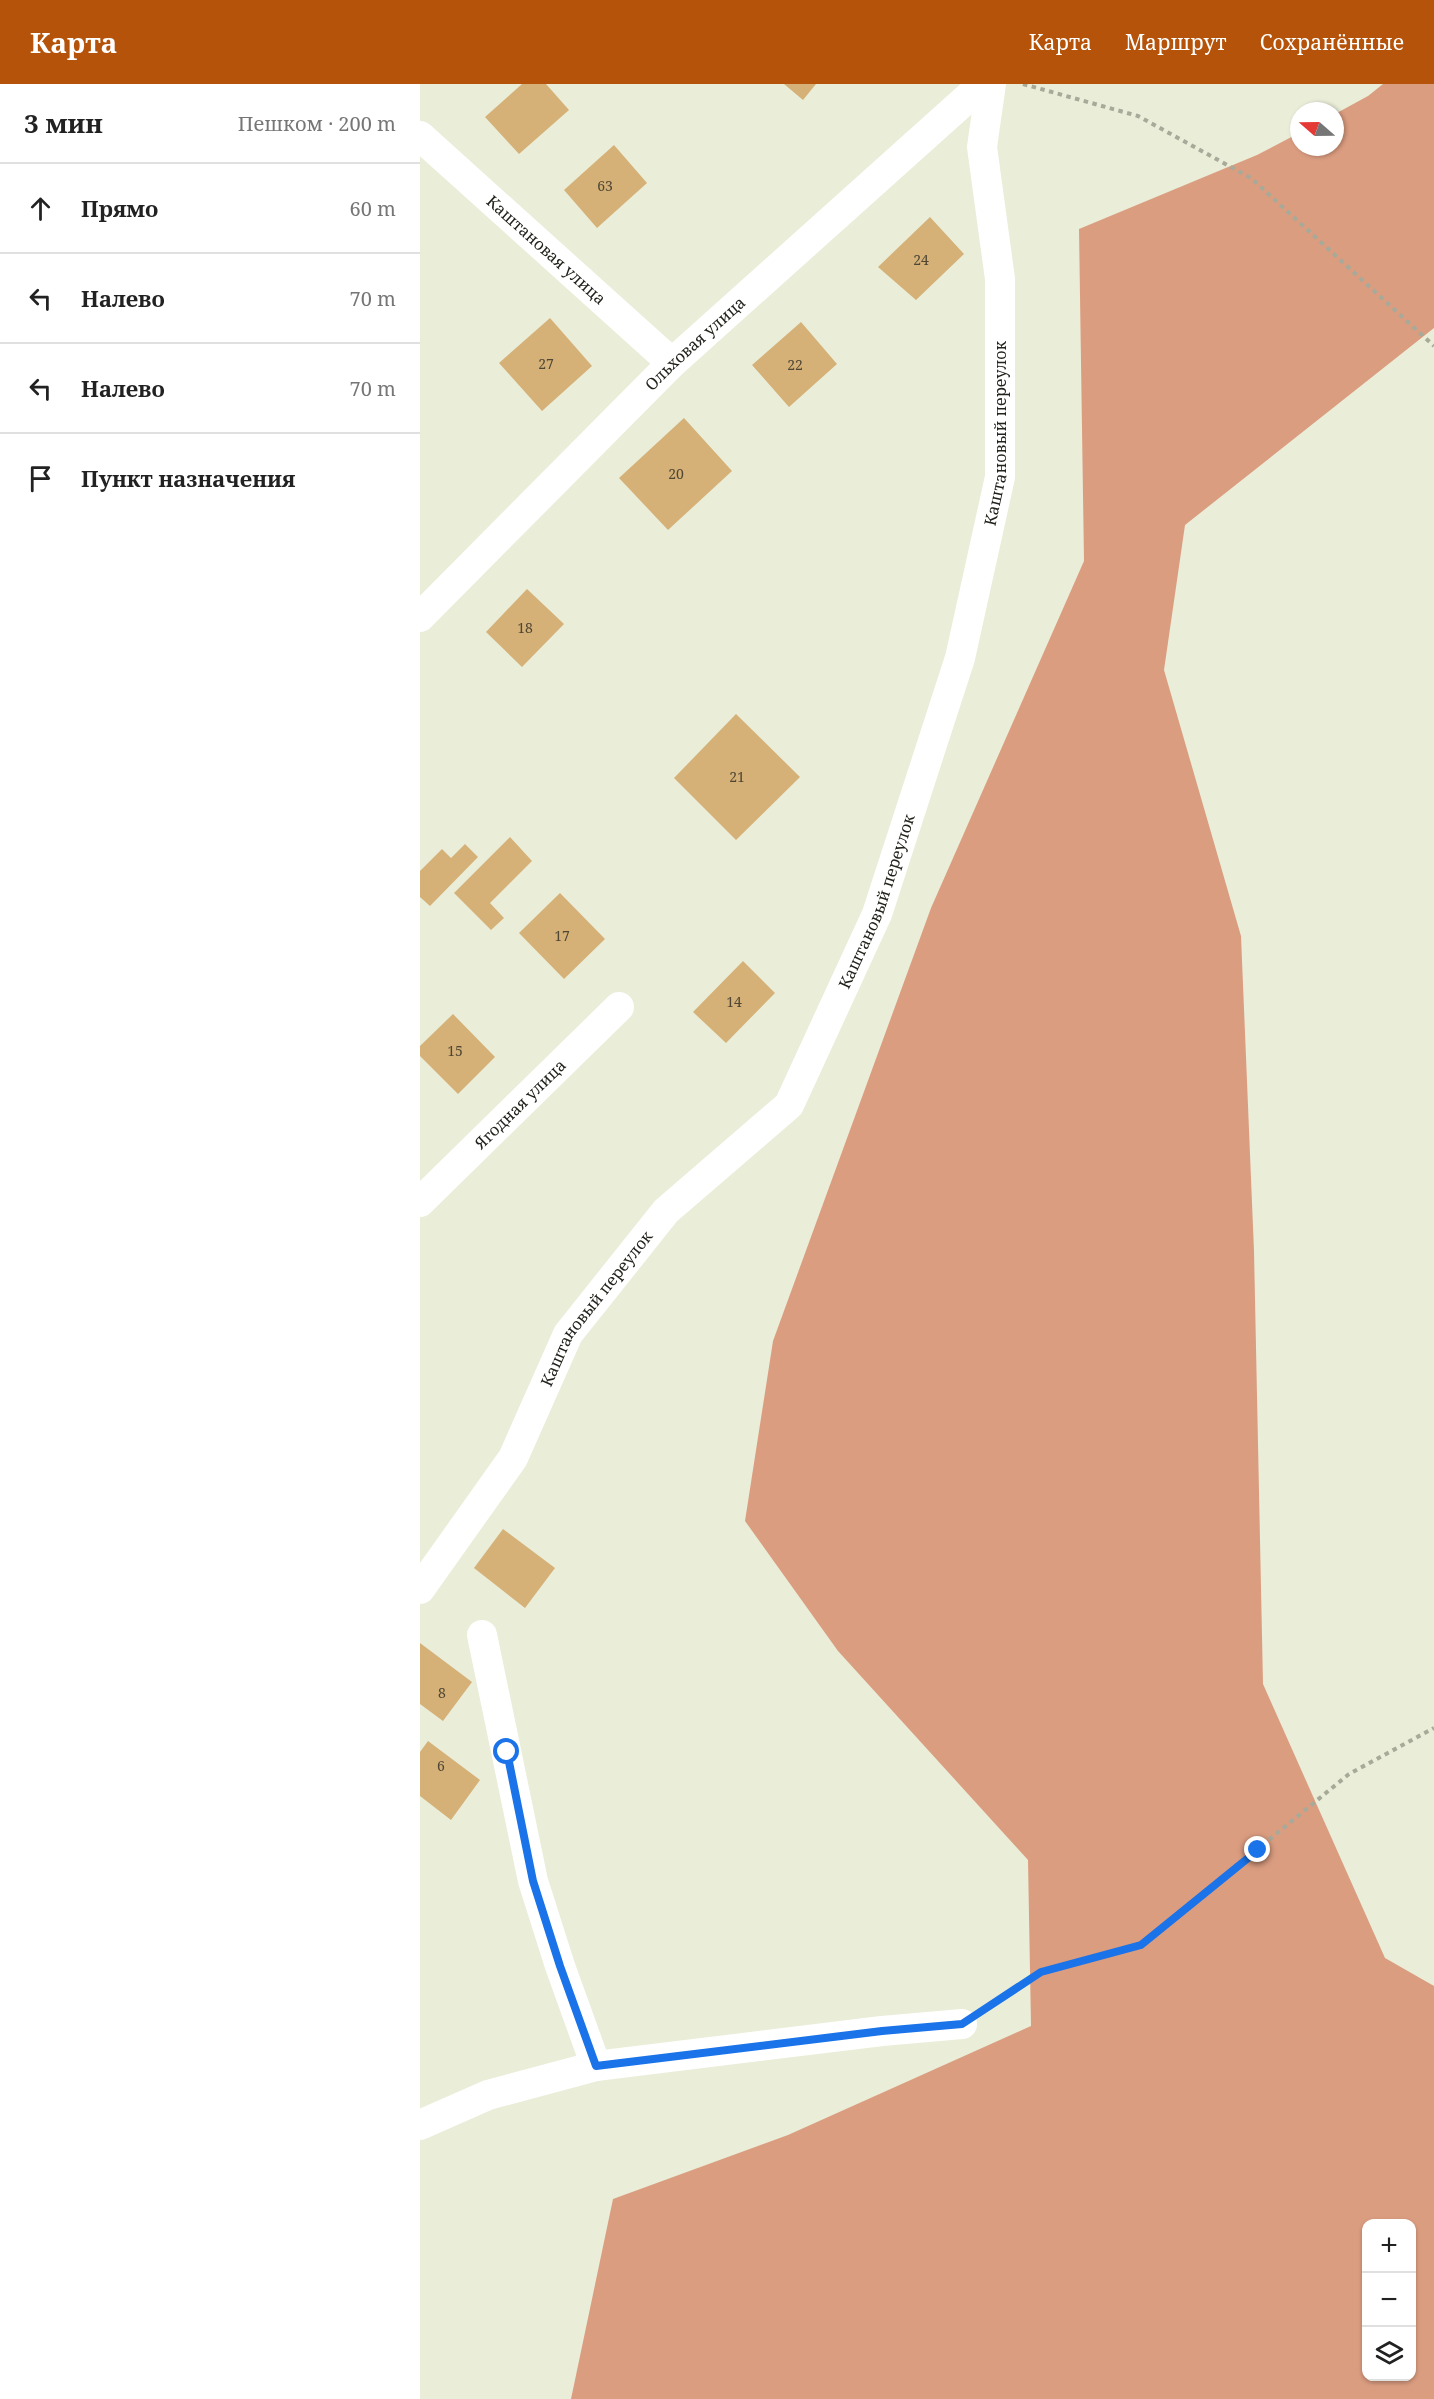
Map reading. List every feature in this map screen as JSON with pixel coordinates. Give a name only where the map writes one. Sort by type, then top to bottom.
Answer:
[{"type":"street","name":"Ольховая улица","points":[[420,617],[672,363],[983,84]]},
{"type":"street","name":"Каштановый переулок","points":[[420,1589],[513,1458],[568,1334],[666,1212],[789,1105],[877,914],[960,658],[1000,477],[1000,279],[982,147],[991,84]]},
{"type":"street","name":"Каштановая улица","points":[[420,136],[672,363]]},
{"type":"street","name":"Ягодная улица","points":[[420,1202],[619,1007]]},
{"type":"street","points":[[482,1635],[533,1881],[560,1966],[596,2066]]},
{"type":"street","points":[[420,2125],[488,2095],[596,2066],[882,2031],[962,2024]]},
{"type":"path","points":[[1022,84],[1138,116],[1251,178],[1434,346]]},
{"type":"path","points":[[962,2024],[1041,1972],[1141,1945],[1349,1774],[1434,1728]]},
{"type":"shaded area","points":[[1383,84],[1434,84],[1434,328],[1185,525],[1164,670],[1241,936],[1254,1251],[1263,1684],[1385,1958],[1434,1986],[1434,2399],[571,2399],[613,2199],[788,2135],[1031,2026],[1028,1860],[838,1651],[745,1521],[773,1341],[931,908],[1084,561],[1079,229],[1257,155],[1290,138],[1290,156],[1344,156],[1344,109],[1368,96]]},
{"type":"building","points":[[522,84],[546,84],[569,110],[519,154],[485,117]]},
{"type":"building","points":[[784,84],[816,84],[803,100]]},
{"type":"building","points":[[614,145],[647,183],[597,228],[564,190]]},
{"type":"building","points":[[930,217],[964,254],[916,300],[878,267]]},
{"type":"building","points":[[550,318],[592,366],[542,411],[499,363]]},
{"type":"building","points":[[801,322],[837,364],[789,407],[752,365]]},
{"type":"building","points":[[684,418],[732,471],[668,530],[619,478]]},
{"type":"building","points":[[527,589],[564,624],[522,667],[486,632]]},
{"type":"building","points":[[736,714],[800,777],[736,840],[674,778]]},
{"type":"building","points":[[510,837],[532,861],[490,903],[504,918],[491,930],[454,893]]},
{"type":"building","points":[[465,844],[478,857],[430,906],[420,897],[420,871],[442,849],[451,858]]},
{"type":"building","points":[[560,893],[605,939],[564,979],[519,933]]},
{"type":"building","points":[[743,961],[775,993],[726,1043],[693,1012]]},
{"type":"building","points":[[453,1014],[495,1057],[458,1094],[420,1056],[420,1046]]},
{"type":"building","points":[[503,1529],[555,1568],[525,1608],[474,1568]]},
{"type":"building","points":[[420,1643],[472,1682],[443,1721],[420,1704]]},
{"type":"building","points":[[428,1741],[480,1780],[451,1820],[420,1796],[420,1752]]},
{"type":"route","points":[[507,1752],[533,1881],[560,1966],[596,2066],[882,2031],[962,2024],[1041,1972],[1141,1945],[1258,1850]]}]
